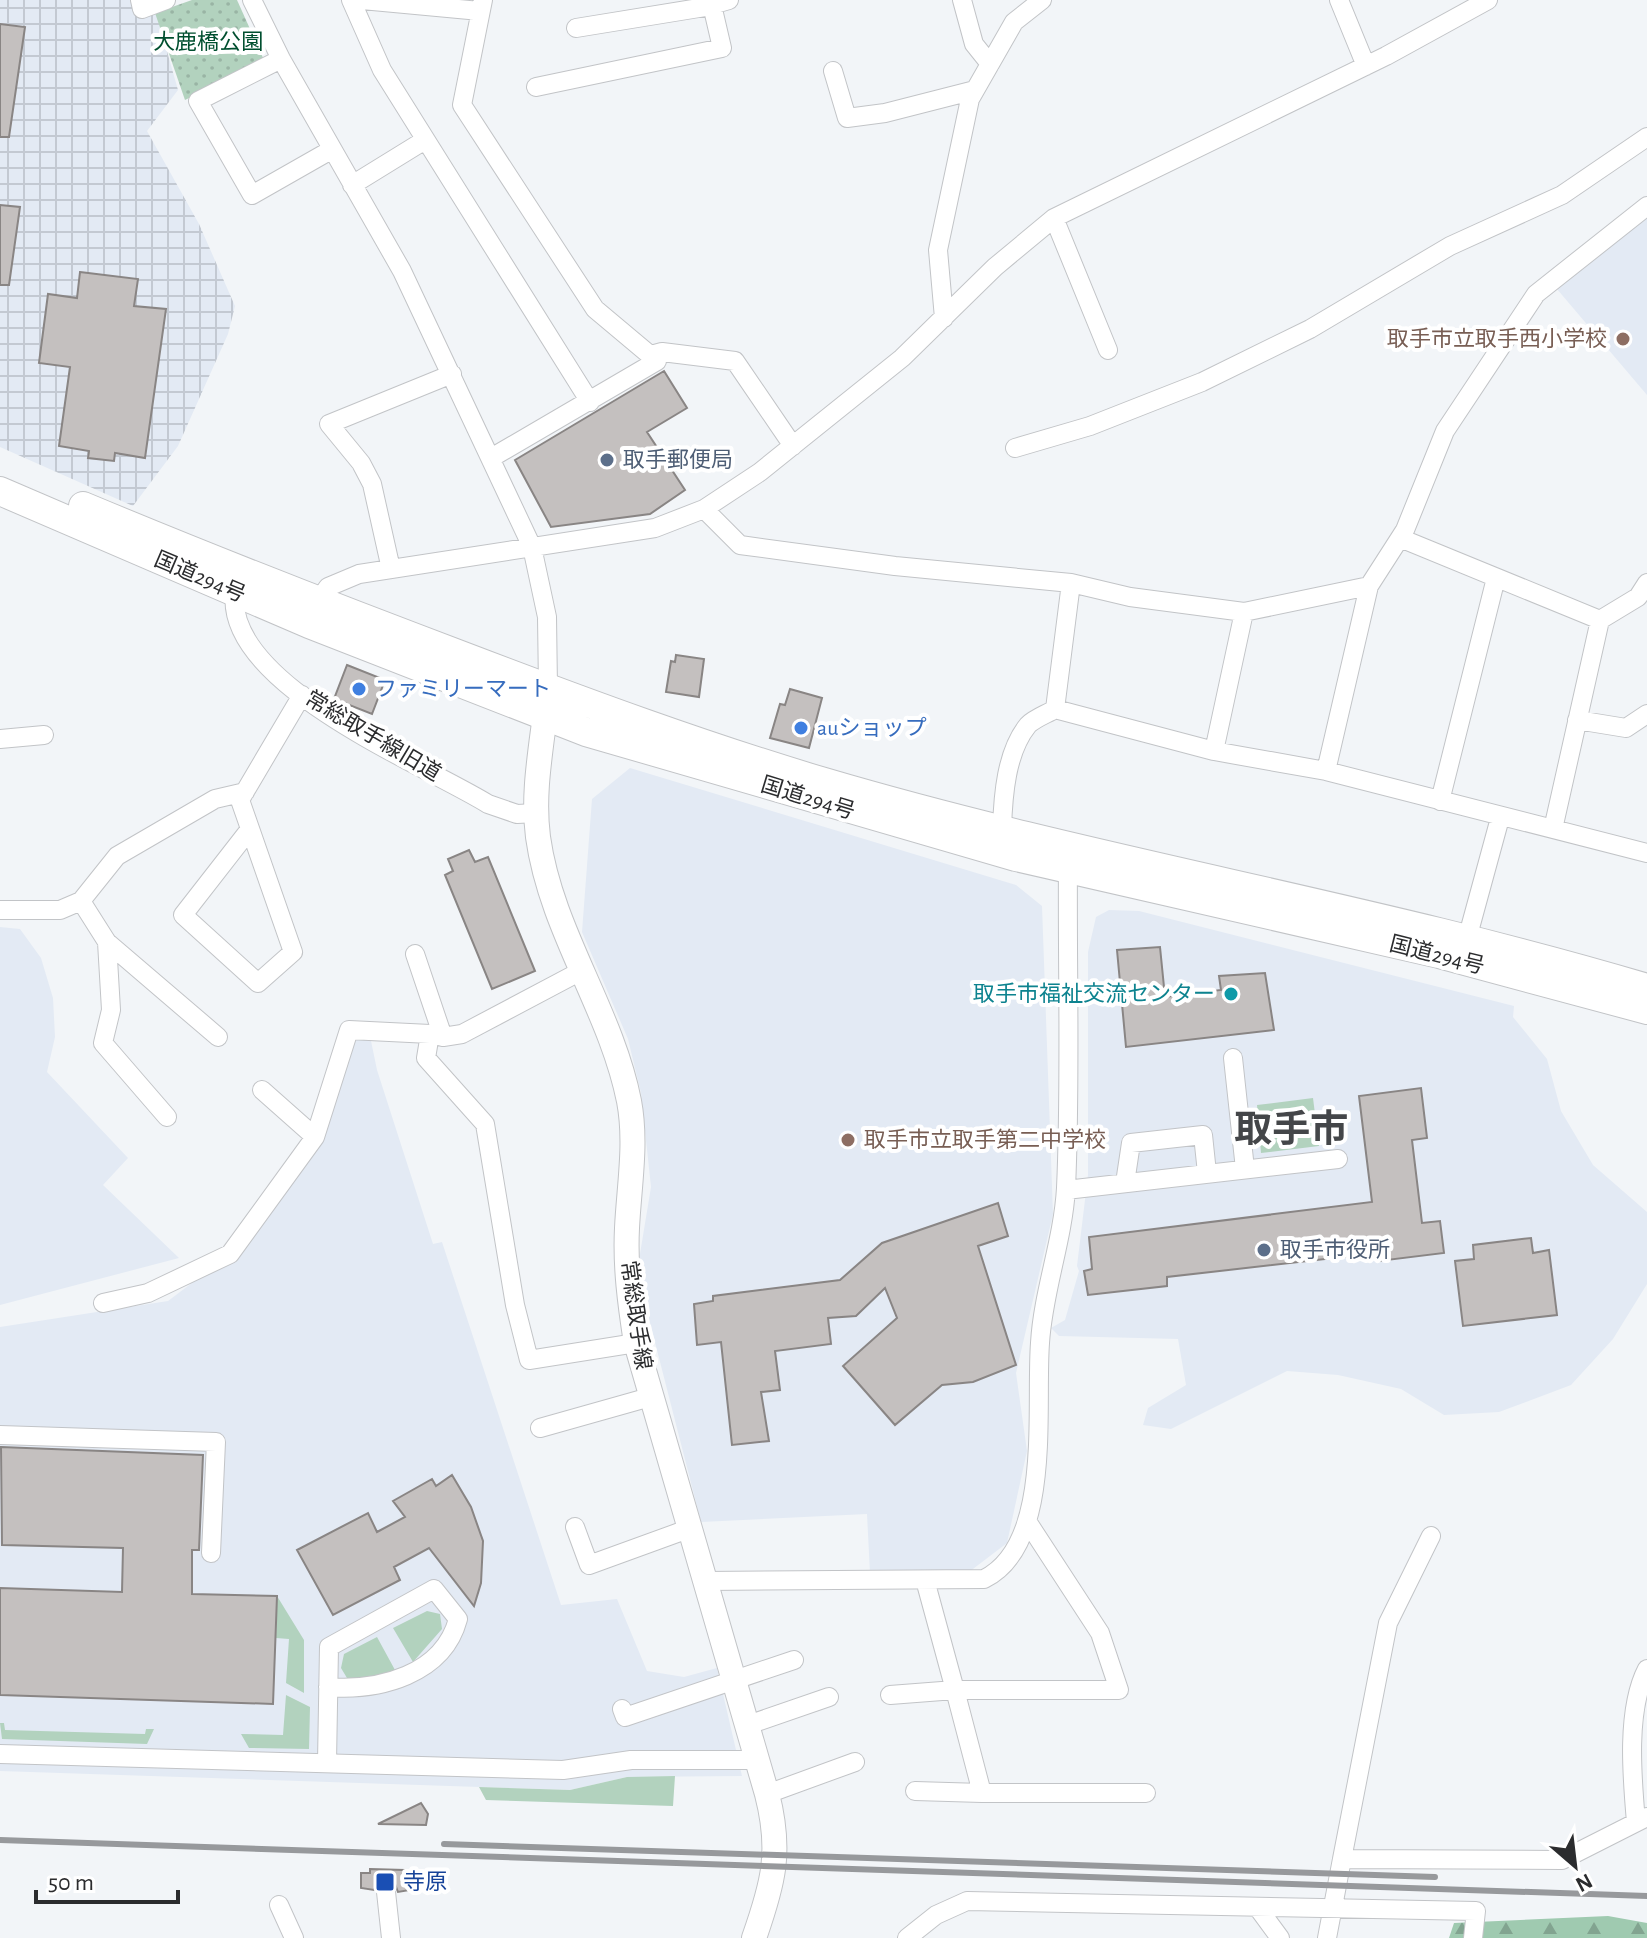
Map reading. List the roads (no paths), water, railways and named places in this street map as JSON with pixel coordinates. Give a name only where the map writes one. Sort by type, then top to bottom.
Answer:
[{"type":"highway","name":"国道294号","points":[[0,471],[237,582],[545,718],[851,811],[1464,950],[1647,988]]},
{"type":"highway","name":"国道294号","points":[[0,491],[237,582],[318,601],[635,721],[824,782],[1002,829],[1068,858]]},
{"type":"highway","name":"国道294号","points":[[1464,950],[1647,1010]]},
{"type":"main road","name":"常総取手線","points":[[548,688],[536,813],[551,892],[622,1072],[629,1104],[633,1139],[627,1277],[636,1343],[767,1794],[776,1837],[775,1868],[754,1938]]},
{"type":"street","points":[[140,0],[142,9],[166,0]]},
{"type":"street","points":[[252,0],[331,150],[402,271],[532,547],[547,617],[548,688]]},
{"type":"street","points":[[351,0],[382,70],[590,402]]},
{"type":"street","points":[[362,0],[482,5],[462,105],[595,309],[657,361],[491,458]]},
{"type":"street","points":[[962,0],[974,44],[990,64]]},
{"type":"street","points":[[944,318],[938,250],[970,99],[1014,22],[1042,0]]},
{"type":"street","points":[[1339,0],[1366,66]]},
{"type":"street","points":[[318,601],[328,587],[344,578],[655,528],[704,509],[793,446],[902,358],[995,267],[1054,218],[1366,66],[1488,0]]},
{"type":"street","points":[[536,87],[722,48],[721,3],[576,28]]},
{"type":"street","points":[[281,59],[198,101],[252,195],[331,150]]},
{"type":"street","points":[[833,71],[847,118],[885,113],[975,90]]},
{"type":"street","points":[[1015,448],[1090,426],[1216,375],[1310,329],[1450,246],[1562,195],[1647,137]]},
{"type":"street","points":[[352,185],[425,140]]},
{"type":"street","points":[[1326,771],[1369,586],[1400,538],[1445,431],[1536,294],[1647,206]]},
{"type":"street","points":[[1054,218],[1108,350]]},
{"type":"street","points":[[651,355],[662,352],[735,361],[793,446]]},
{"type":"street","points":[[391,569],[372,484],[361,463],[329,424],[452,374]]},
{"type":"street","points":[[704,509],[740,545],[895,566],[1071,583],[1130,597],[1244,612],[1369,586]]},
{"type":"street","points":[[1400,538],[1600,620]]},
{"type":"street","points":[[1440,801],[1496,578]]},
{"type":"street","name":"常総取手線旧道","points":[[237,582],[233,604],[242,634],[277,676],[326,714],[500,810],[536,813]]},
{"type":"street","points":[[1055,709],[1071,583]]},
{"type":"street","points":[[1553,829],[1600,620],[1638,597],[1647,583]]},
{"type":"street","points":[[1214,751],[1244,612]]},
{"type":"street","points":[[250,829],[183,915],[258,983],[293,952],[240,800],[302,695]]},
{"type":"street","points":[[1002,829],[1003,799],[1016,745],[1030,722],[1055,709],[1214,751],[1326,771],[1500,818],[1647,853]]},
{"type":"street","points":[[1577,720],[1626,728],[1647,714]]},
{"type":"street","points":[[0,739],[44,735]]},
{"type":"street","points":[[0,910],[60,910],[81,901],[117,856],[215,799],[245,792]]},
{"type":"street","points":[[1464,950],[1500,818]]},
{"type":"street","points":[[704,1581],[984,1579],[996,1573],[1017,1550],[1027,1521],[1039,1446],[1040,1341],[1066,1190],[1068,858]]},
{"type":"street","points":[[81,901],[107,942],[218,1037]]},
{"type":"street","points":[[107,942],[111,1010],[103,1043],[167,1117]]},
{"type":"street","points":[[415,954],[437,1036],[426,1058],[485,1124],[515,1305],[529,1360],[636,1343]]},
{"type":"street","points":[[103,1303],[148,1293],[230,1254],[315,1137],[349,1030],[437,1036],[462,1034],[581,971]]},
{"type":"street","points":[[1233,1058],[1245,1169]]},
{"type":"street","points":[[262,1090],[315,1137]]},
{"type":"street","points":[[1125,1183],[1131,1143],[1203,1135],[1207,1173]]},
{"type":"street","points":[[1066,1190],[1338,1159]]},
{"type":"street","points":[[540,1428],[650,1397]]},
{"type":"street","points":[[0,1435],[216,1442],[211,1553]]},
{"type":"street","points":[[890,1695],[955,1690],[1119,1690],[1100,1633],[1027,1521]]},
{"type":"street","points":[[575,1527],[589,1565],[688,1529]]},
{"type":"street","points":[[1327,1938],[1388,1623],[1431,1536]]},
{"type":"street","points":[[925,1580],[982,1793]]},
{"type":"street","points":[[327,1762],[328,1687],[329,1647],[434,1589],[458,1619],[450,1639],[409,1675],[372,1687],[328,1687]]},
{"type":"street","points":[[622,1709],[625,1717],[794,1660]]},
{"type":"street","points":[[1342,1859],[1562,1860],[1642,1820],[1632,1770],[1639,1685],[1647,1669]]},
{"type":"street","points":[[745,1726],[829,1697]]},
{"type":"street","points":[[0,1754],[563,1770],[631,1760],[755,1760]]},
{"type":"street","points":[[767,1794],[855,1762]]},
{"type":"street","points":[[915,1791],[1146,1793]]},
{"type":"street","points":[[386,1892],[391,1938]]},
{"type":"street","points":[[907,1938],[936,1915],[967,1901],[1476,1911],[1473,1938]]},
{"type":"street","points":[[279,1905],[294,1938]]},
{"type":"street","points":[[1258,1908],[1280,1938]]},
{"type":"railway","points":[[0,1840],[1647,1896]]},
{"type":"railway","points":[[444,1844],[1435,1877]]},
{"type":"place","name":"取手市立取手西小学校","points":[[1623,339]]},
{"type":"place","name":"取手郵便局","points":[[607,460]]},
{"type":"place","name":"ファミリーマート","points":[[359,689]]},
{"type":"place","name":"auショップ","points":[[801,728]]},
{"type":"place","name":"取手市福祉交流センター","points":[[1231,994]]},
{"type":"place","name":"取手市立取手第二中学校","points":[[848,1140]]},
{"type":"place","name":"取手市役所","points":[[1264,1250]]},
{"type":"place","name":"寺原","points":[[385,1882]]},
{"type":"district","name":"取手市","points":[[1291,1131]]},
{"type":"park label","name":"大鹿橋公園","points":[[208,42]]}]
